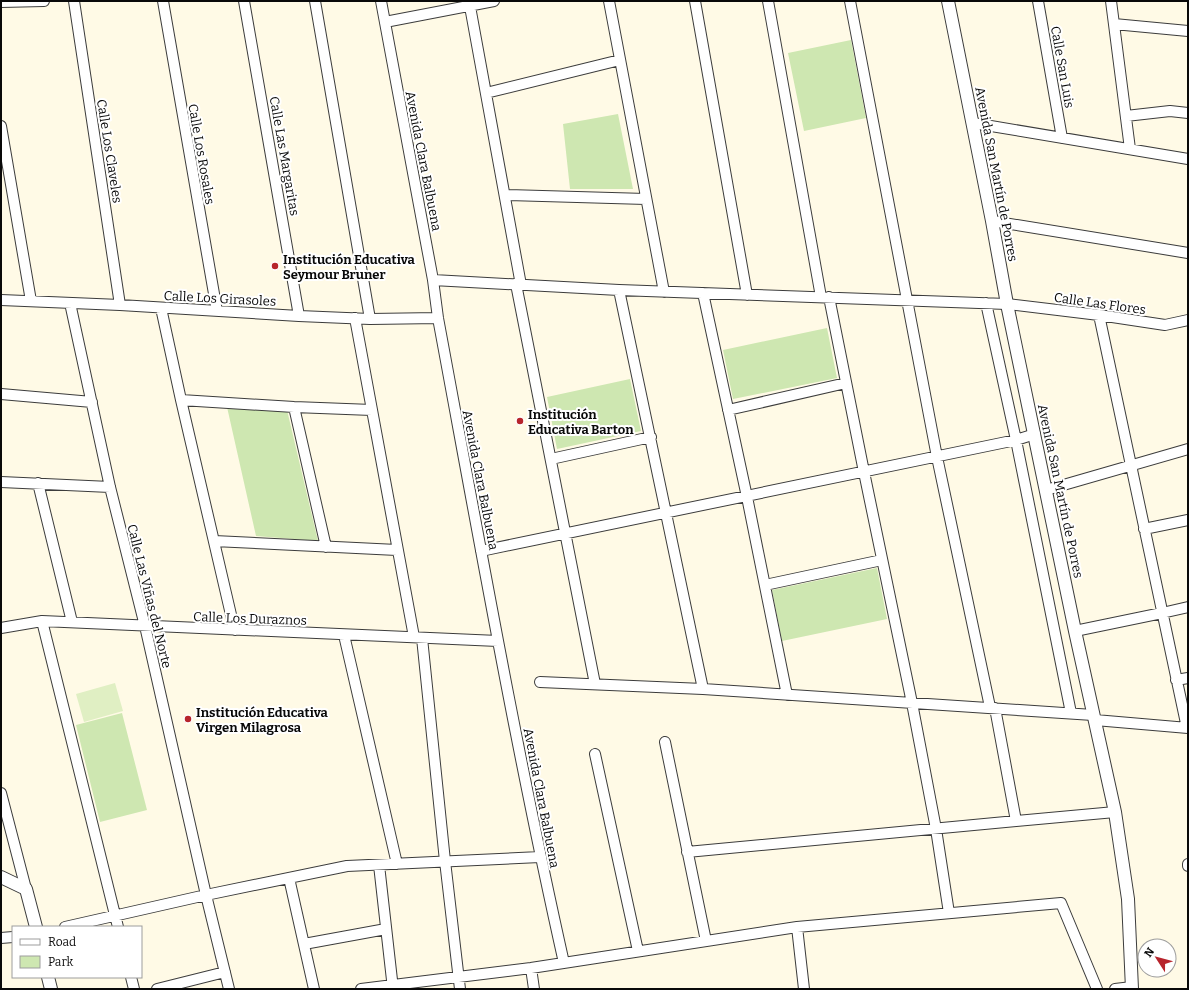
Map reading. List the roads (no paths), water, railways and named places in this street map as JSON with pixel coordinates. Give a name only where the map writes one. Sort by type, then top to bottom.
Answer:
[{"type":"street","points":[[1,2],[44,1]]},
{"type":"street","name":"Calle Los Claveles","points":[[74,1],[120,305]]},
{"type":"street","name":"Calle Los Rosales","points":[[163,1],[217,311]]},
{"type":"street","name":"Calle Las Margaritas","points":[[244,1],[299,316]]},
{"type":"street","points":[[316,1],[370,319]]},
{"type":"street","name":"Avenida Clara Balbuena","points":[[381,1],[498,641],[540,857],[564,963]]},
{"type":"street","points":[[385,22],[470,3],[494,1]]},
{"type":"street","points":[[609,1],[664,292]]},
{"type":"street","points":[[695,1],[747,294]]},
{"type":"street","points":[[768,1],[825,297],[846,383],[912,703],[936,829],[949,913]]},
{"type":"street","points":[[850,1],[937,457],[993,708],[1016,821]]},
{"type":"street","name":"Avenida San Martín de Porres","points":[[948,1],[973,123],[1007,304],[1075,631],[1115,812],[1128,899],[1132,988]]},
{"type":"street","name":"Calle San Luis","points":[[1038,1],[1062,138]]},
{"type":"street","points":[[1111,1],[1130,149]]},
{"type":"street","points":[[470,3],[505,195],[519,285],[595,684]]},
{"type":"street","points":[[1114,24],[1188,31]]},
{"type":"street","points":[[486,93],[620,60]]},
{"type":"street","points":[[1126,116],[1170,111],[1188,113]]},
{"type":"street","points":[[973,123],[1188,159]]},
{"type":"street","points":[[1,126],[31,301]]},
{"type":"street","points":[[505,195],[646,200]]},
{"type":"street","points":[[992,221],[1188,253]]},
{"type":"street","name":"Calle Las Flores","points":[[433,280],[664,292],[1007,304],[1099,315],[1165,325],[1188,320]]},
{"type":"street","points":[[619,290],[703,689]]},
{"type":"street","points":[[703,293],[747,497],[787,695]]},
{"type":"street","name":"Calle Los Girasoles","points":[[1,300],[370,319],[438,318]]},
{"type":"street","name":"Calle Las Viñas del Norte","points":[[70,303],[110,487],[145,626],[206,895],[229,989]]},
{"type":"street","points":[[986,303],[1016,440],[1071,713]]},
{"type":"street","points":[[161,308],[235,630]]},
{"type":"street","points":[[540,682],[703,689],[1071,713],[1094,718],[1187,728],[1099,315]]},
{"type":"street","points":[[355,318],[397,550],[418,638],[460,989]]},
{"type":"street","points":[[728,410],[846,383]]},
{"type":"street","points":[[1,394],[92,402]]},
{"type":"street","points":[[181,400],[372,410]]},
{"type":"street","points":[[294,406],[326,547]]},
{"type":"street","points":[[481,551],[937,457],[1016,440],[1035,434]]},
{"type":"street","points":[[551,459],[651,438]]},
{"type":"street","points":[[1046,490],[1188,449]]},
{"type":"street","points":[[1,482],[110,487]]},
{"type":"street","points":[[38,483],[72,622]]},
{"type":"street","points":[[1144,529],[1188,520]]},
{"type":"street","points":[[214,541],[397,550]]},
{"type":"street","points":[[765,585],[882,560]]},
{"type":"street","points":[[1075,631],[1188,607]]},
{"type":"street","points":[[42,621],[118,926]]},
{"type":"street","name":"Calle Los Duraznos","points":[[1,628],[42,621],[498,641]]},
{"type":"street","points":[[344,635],[397,864]]},
{"type":"street","points":[[1176,680],[1188,678]]},
{"type":"street","points":[[665,742],[706,941]]},
{"type":"street","points":[[595,754],[638,952]]},
{"type":"street","points":[[1,793],[36,926]]},
{"type":"street","points":[[688,852],[1115,812]]},
{"type":"street","points":[[70,926],[206,895],[346,866],[540,857]]},
{"type":"street","points":[[379,865],[393,987]]},
{"type":"street","points":[[1,877],[26,889]]},
{"type":"street","points":[[289,878],[314,989]]},
{"type":"street","points":[[361,989],[393,987],[530,968],[797,927],[1061,903],[1097,989]]},
{"type":"street","points":[[797,927],[804,989]]},
{"type":"street","points":[[304,944],[386,929]]},
{"type":"street","points":[[1,938],[12,937]]},
{"type":"street","points":[[530,968],[534,989]]},
{"type":"street","points":[[157,989],[225,972]]},
{"type":"street","points":[[48,978],[51,989]]},
{"type":"street","points":[[131,978],[134,989]]},
{"type":"street","points":[[1115,989],[1132,988]]},
{"type":"place","name":"Institución Educativa Seymour Bruner","points":[[275,266]]},
{"type":"place","name":"Institución Educativa Barton","points":[[520,421]]},
{"type":"place","name":"Institución Educativa Virgen Milagrosa","points":[[188,719]]}]
